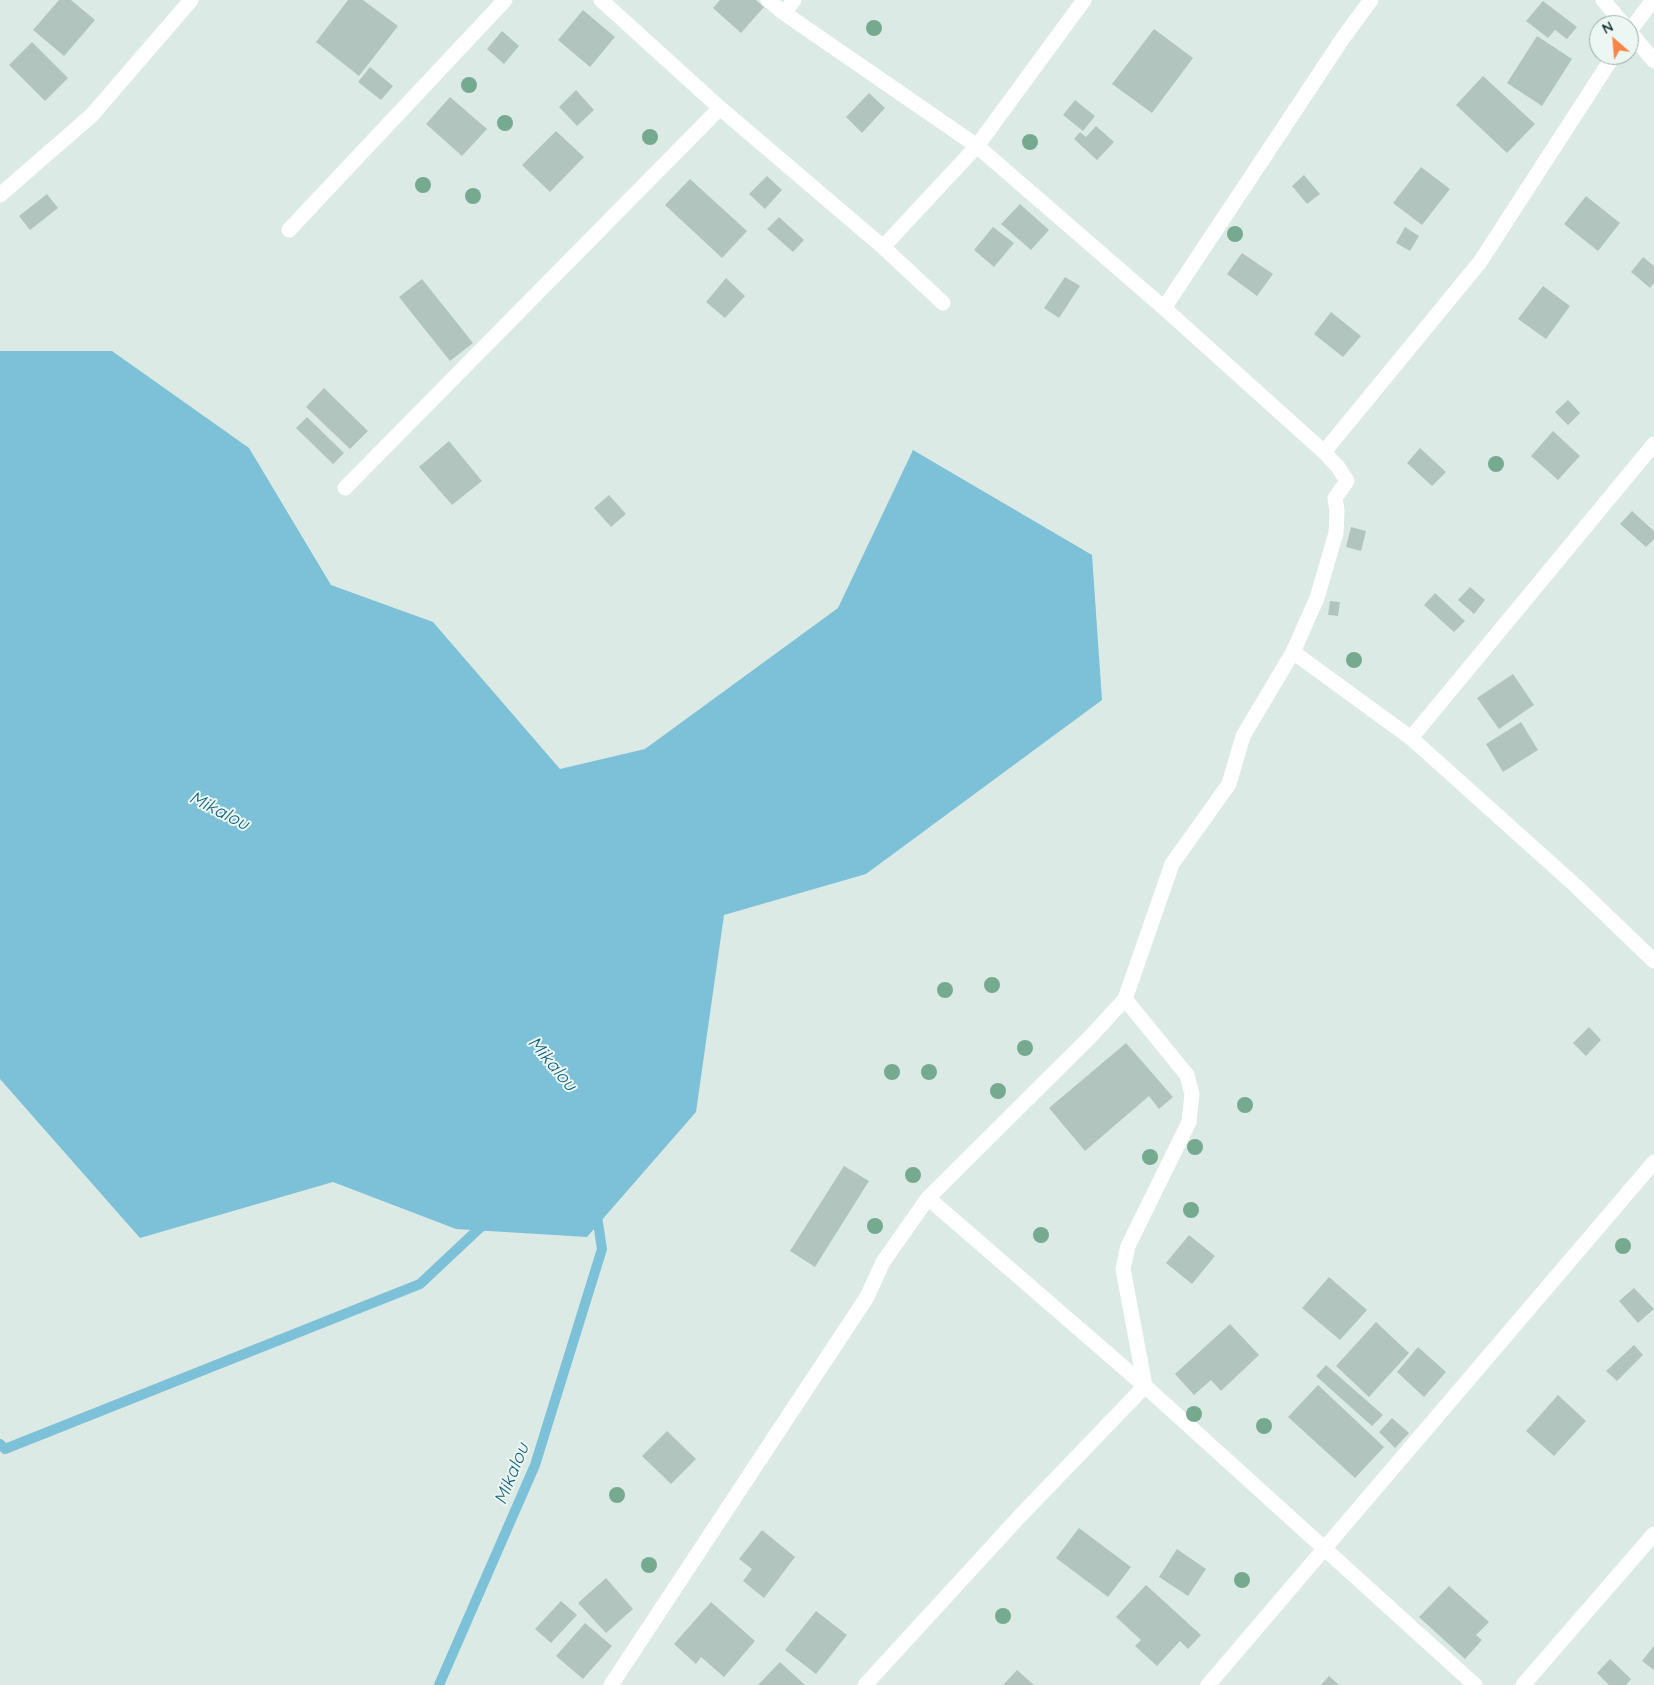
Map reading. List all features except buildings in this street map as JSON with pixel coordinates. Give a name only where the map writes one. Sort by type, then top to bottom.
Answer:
[{"type":"street","points":[[0,194],[92,114],[191,0]]},
{"type":"street","points":[[289,230],[505,0]]},
{"type":"street","points":[[601,0],[720,108],[883,247],[943,303]]},
{"type":"street","points":[[611,1685],[867,1296],[883,1262],[928,1198],[1091,1036],[1125,999],[1172,864],[1229,784],[1243,736],[1293,652],[1317,598],[1336,532],[1337,511],[1335,498],[1347,481],[1338,467],[1324,452],[1164,308],[976,146],[768,0]]},
{"type":"street","points":[[784,13],[794,0]]},
{"type":"street","points":[[883,247],[976,146],[1084,0]]},
{"type":"street","points":[[1164,308],[1343,38],[1371,0]]},
{"type":"street","points":[[1603,0],[1616,15]]},
{"type":"street","points":[[1639,19],[1653,0]]},
{"type":"street","points":[[1639,44],[1654,61]]},
{"type":"street","points":[[1324,452],[1480,262],[1608,65]]},
{"type":"street","points":[[345,488],[720,108]]},
{"type":"street","points":[[1410,738],[1654,444]]},
{"type":"street","points":[[1293,652],[1410,738],[1576,886],[1654,961]]},
{"type":"street","points":[[1125,999],[1187,1075],[1192,1094],[1189,1122],[1128,1246],[1123,1269],[1145,1386]]},
{"type":"street","points":[[1208,1685],[1654,1162]]},
{"type":"street","points":[[928,1198],[1145,1386],[1475,1685]]},
{"type":"street","points":[[865,1685],[1020,1516],[1145,1386]]},
{"type":"street","points":[[1524,1685],[1654,1534]]},
{"type":"water","points":[[0,351],[112,351],[249,448],[331,585],[433,622],[560,769],[645,749],[838,608],[913,450],[1092,555],[1102,700],[866,874],[724,915],[696,1112],[587,1237],[456,1229],[333,1182],[140,1238],[0,1079]]},
{"type":"waterway","name":"Mikalou","points":[[439,1685],[535,1465],[602,1249],[596,1210]]},
{"type":"waterway","points":[[0,1444],[5,1449],[420,1284],[486,1222]]}]
